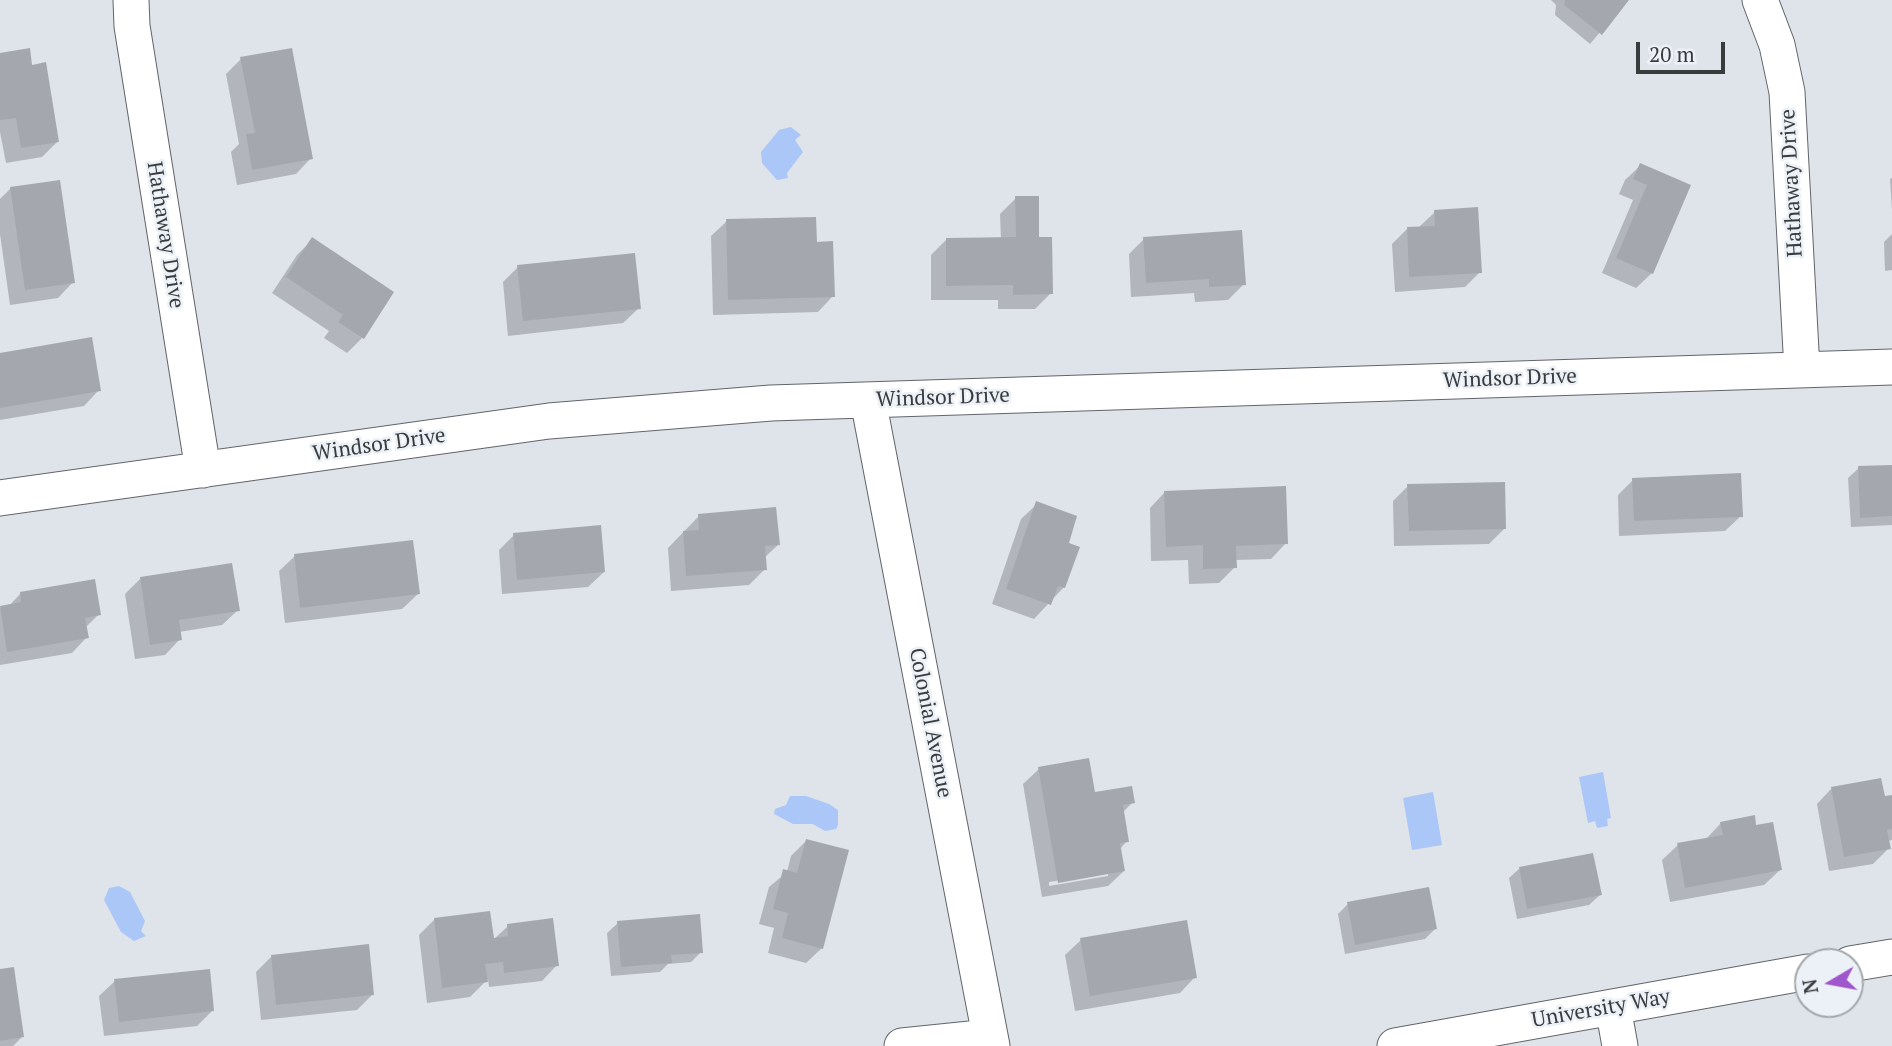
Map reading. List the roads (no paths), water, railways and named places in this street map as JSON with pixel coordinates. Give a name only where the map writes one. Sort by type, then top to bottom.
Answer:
[{"type":"street","name":"Hathaway Drive","points":[[131,0],[132,26],[203,470]]},
{"type":"street","name":"Hathaway Drive","points":[[1760,0],[1777,45],[1787,92],[1802,370]]},
{"type":"street","name":"Windsor Drive","points":[[0,498],[549,421],[771,403],[1892,367]]},
{"type":"street","name":"Colonial Avenue","points":[[869,400],[991,1041]]},
{"type":"street","points":[[1864,962],[1892,957]]},
{"type":"street","name":"University Way","points":[[1395,1046],[1794,975]]},
{"type":"street","points":[[1613,1007],[1620,1046]]},
{"type":"street","points":[[902,1046],[991,1041]]},
{"type":"water","points":[[791,127],[801,135],[795,140],[803,152],[787,173],[788,178],[777,180],[762,163],[761,152],[779,130]]},
{"type":"water","points":[[1603,772],[1611,818],[1607,819],[1608,826],[1597,828],[1595,821],[1588,823],[1579,777]]},
{"type":"water","points":[[1433,792],[1442,845],[1412,850],[1403,798]]},
{"type":"water","points":[[790,796],[806,796],[838,810],[836,829],[825,831],[813,824],[793,824],[774,814],[775,809],[786,805]]},
{"type":"water","points":[[119,886],[130,892],[145,921],[141,931],[146,936],[134,941],[121,932],[104,900],[109,888]]}]
